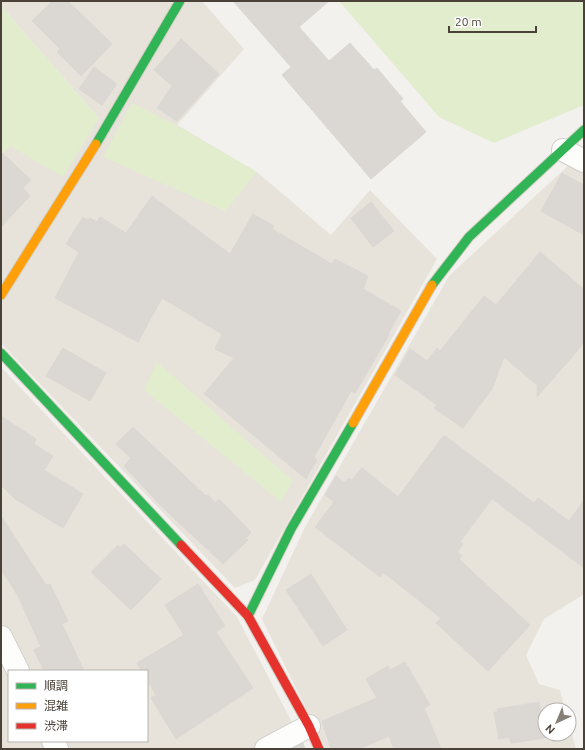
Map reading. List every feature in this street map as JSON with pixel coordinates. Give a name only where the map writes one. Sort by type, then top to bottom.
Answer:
[{"type":"street","points":[[1,295],[107,127],[180,1]]},
{"type":"street","points":[[248,616],[291,529],[432,286],[469,237],[584,130]]},
{"type":"street","points":[[563,150],[584,161]]},
{"type":"street","points":[[1,353],[248,616],[309,726],[319,749]]},
{"type":"street","points":[[1,637],[18,670]]},
{"type":"street","points":[[266,749],[309,726]]},
{"type":"shaded area","points":[[1,1],[202,1],[244,49],[177,125],[257,172],[331,235],[370,190],[437,259],[255,580],[235,588],[1,343],[1,155],[10,146],[99,118],[1,6]]},
{"type":"shaded area","points":[[584,151],[584,596],[583,595],[544,619],[526,655],[539,684],[560,690],[563,702],[537,702],[537,742],[574,742],[576,749],[326,749],[262,619],[305,527],[449,276]]},
{"type":"shaded area","points":[[1,367],[237,617],[306,749],[1,749]]},
{"type":"green space","points":[[339,1],[584,1],[584,105],[494,143],[439,117]]},
{"type":"green space","points":[[1,6],[99,118],[63,177],[10,146],[1,155]]},
{"type":"green space","points":[[132,103],[176,125],[257,172],[225,211],[103,157]]},
{"type":"green space","points":[[157,362],[293,481],[281,502],[144,390]]},
{"type":"building","points":[[52,1],[68,1],[112,44],[81,76],[57,52],[60,49],[32,21]]},
{"type":"building","points":[[233,1],[329,1],[299,27],[329,61],[350,43],[374,70],[377,68],[403,99],[400,101],[426,132],[371,179],[282,75],[291,67]]},
{"type":"building","points":[[181,39],[219,74],[177,121],[157,108],[172,86],[154,70]]},
{"type":"building","points":[[94,67],[117,84],[102,105],[79,89]]},
{"type":"building","points":[[1,152],[31,180],[23,188],[30,196],[1,227]]},
{"type":"building","points":[[562,173],[584,185],[584,235],[541,211]]},
{"type":"building","points":[[152,196],[230,254],[253,214],[274,226],[272,229],[332,264],[335,259],[368,276],[363,289],[401,311],[388,334],[389,335],[355,393],[351,391],[314,457],[317,460],[306,479],[204,394],[234,358],[215,349],[222,334],[162,298],[138,342],[55,298],[79,252],[66,244],[83,217],[88,220],[90,218],[97,222],[100,217],[126,233]]},
{"type":"building","points":[[371,202],[394,231],[373,247],[351,218]]},
{"type":"building","points":[[540,252],[584,289],[584,343],[537,397],[537,385],[504,357],[492,389],[463,428],[434,408],[437,405],[395,375],[410,349],[427,361],[437,348],[440,351],[484,296],[496,305]]},
{"type":"building","points":[[63,348],[106,373],[90,401],[46,376]]},
{"type":"building","points":[[1,416],[36,439],[34,444],[53,456],[44,470],[83,494],[63,528],[15,499],[1,485]]},
{"type":"building","points":[[133,427],[206,496],[208,495],[215,503],[219,499],[251,532],[246,538],[248,540],[223,564],[161,506],[124,466],[131,458],[116,444]]},
{"type":"building","points":[[444,435],[534,503],[538,498],[569,521],[584,500],[584,568],[492,499],[460,542],[463,544],[457,552],[462,556],[459,559],[530,625],[488,671],[436,623],[441,618],[383,572],[380,577],[315,527],[334,502],[325,495],[336,476],[345,483],[349,478],[352,480],[362,468],[398,497]]},
{"type":"building","points":[[1,516],[46,585],[50,584],[68,621],[62,624],[84,670],[44,670],[34,650],[41,647],[18,596],[1,569]]},
{"type":"building","points":[[124,544],[161,579],[131,610],[91,572],[118,545],[120,548]]},
{"type":"building","points":[[311,574],[347,630],[323,646],[286,590]]},
{"type":"building","points":[[198,584],[225,626],[216,632],[253,688],[176,739],[151,698],[156,695],[148,682],[148,670],[141,670],[137,663],[184,635],[165,605]]},
{"type":"building","points":[[405,662],[430,705],[424,708],[441,749],[394,749],[389,736],[358,749],[331,749],[322,721],[377,698],[366,679],[388,666],[390,670]]},
{"type":"building","points":[[537,702],[537,739],[511,743],[509,737],[499,739],[494,712],[498,712],[497,709]]},
{"type":"building","points":[[303,743],[305,749],[292,749]]},
{"type":"traffic: fast","points":[[96,144],[180,1]]},
{"type":"traffic: fast","points":[[432,285],[469,237],[584,130]]},
{"type":"traffic: fast","points":[[1,353],[181,545]]},
{"type":"traffic: fast","points":[[248,616],[291,529],[353,423]]},
{"type":"traffic: slow","points":[[1,295],[96,144]]},
{"type":"traffic: slow","points":[[353,423],[432,285]]},
{"type":"traffic: jam","points":[[181,545],[248,616],[309,726],[319,749]]}]
